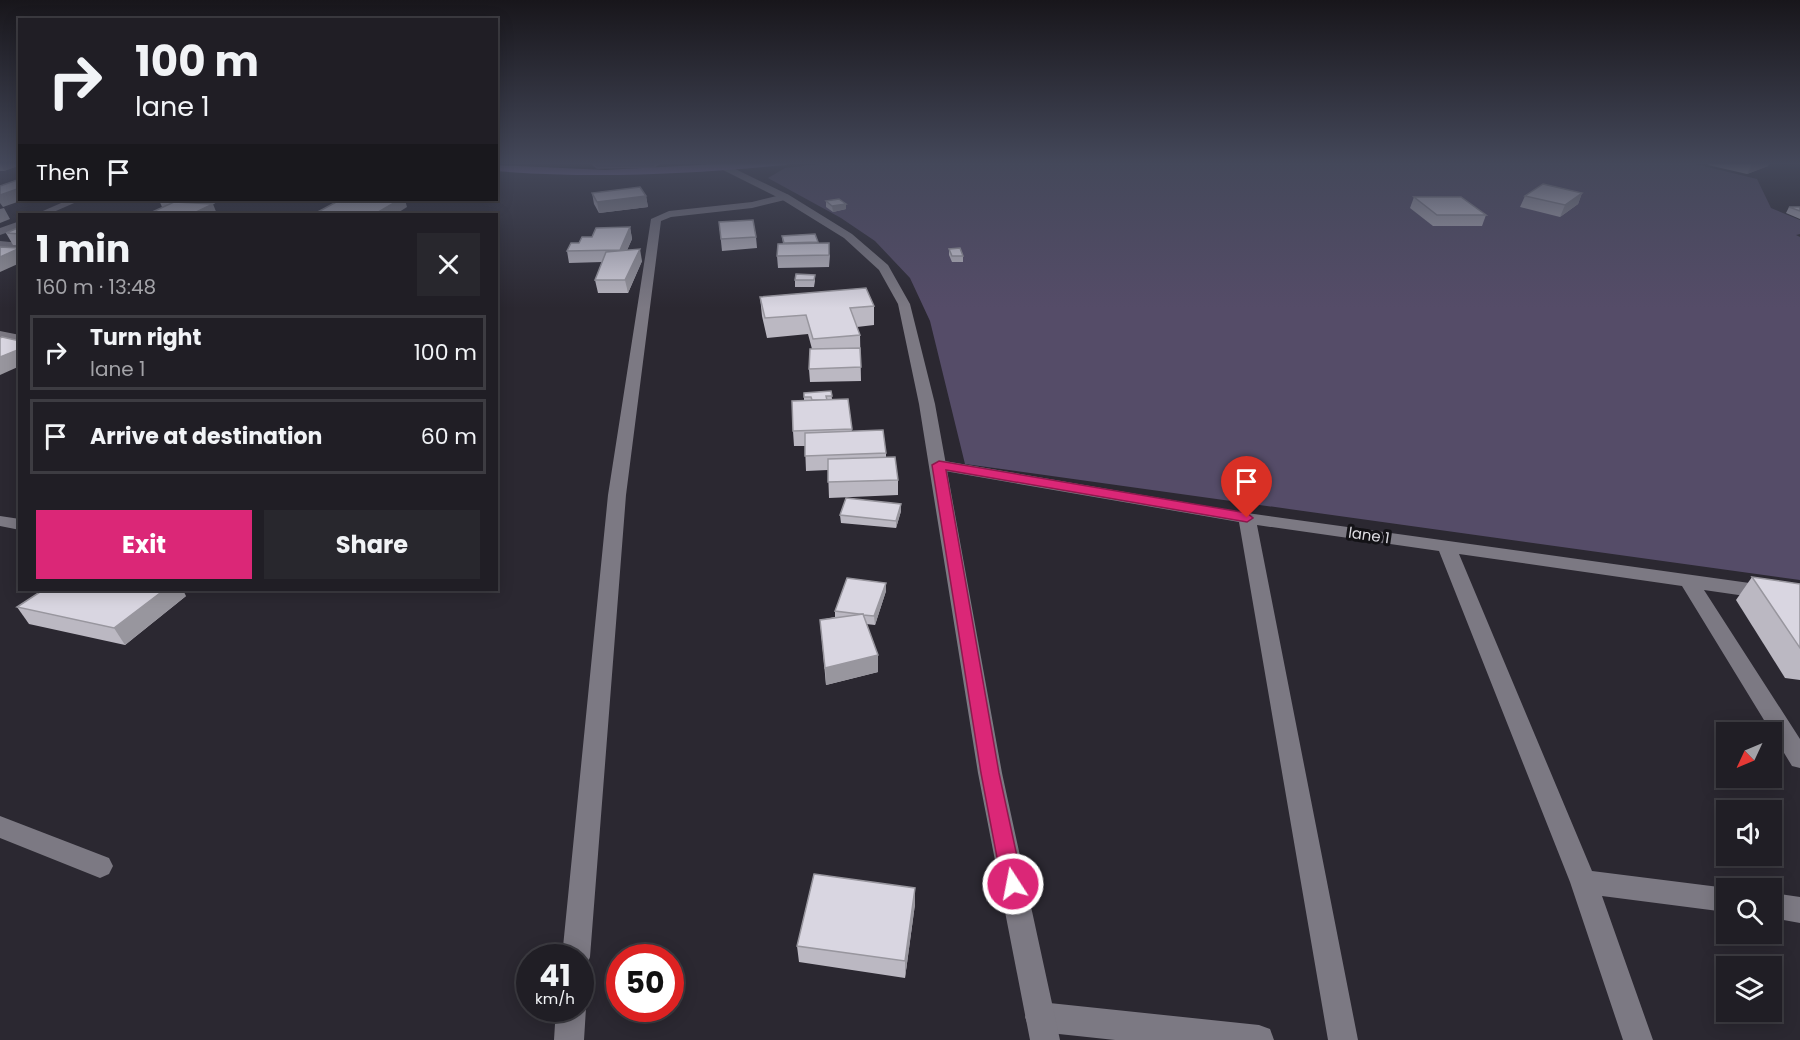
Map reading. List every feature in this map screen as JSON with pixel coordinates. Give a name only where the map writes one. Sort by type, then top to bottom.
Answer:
[{"type":"street","points":[[577,944],[617,495],[656,219],[669,214],[702,211]]},
{"type":"street","points":[[807,211],[848,236],[870,254],[891,277],[909,320],[939,465],[990,773],[1042,1029],[1259,1040]]},
{"type":"street","points":[[0,232],[18,225]]},
{"type":"street","points":[[0,243],[18,246]]},
{"type":"street","points":[[0,335],[18,339]]},
{"type":"street","name":"lane 1","points":[[939,465],[1247,518],[1800,597]]},
{"type":"street","points":[[1247,518],[1343,1040]]},
{"type":"street","points":[[0,521],[18,525]]},
{"type":"street","points":[[1447,547],[1583,882],[1638,1040]]},
{"type":"street","points":[[1689,582],[1800,759]]},
{"type":"street","points":[[0,826],[100,866]]},
{"type":"street","points":[[1583,882],[1716,899]]},
{"type":"street","points":[[1782,907],[1800,910]]},
{"type":"street","points":[[568,1040],[570,1022]]},
{"type":"shaded area","points":[[827,211],[1777,211],[1800,220],[1800,234],[1796,235],[1800,237],[1800,580],[965,464],[930,321],[910,278],[875,241]]},
{"type":"building","points":[[156,211],[199,211],[194,213],[150,213]]},
{"type":"building","points":[[320,211],[381,211],[377,213],[316,213]]},
{"type":"building","points":[[1431,211],[1480,211],[1486,215],[1437,215]]},
{"type":"building","points":[[753,220],[756,237],[721,239],[719,222]]},
{"type":"building","points":[[630,227],[620,250],[567,251],[571,243],[579,243],[582,237],[592,237],[596,228]]},
{"type":"building","points":[[18,228],[18,234],[6,233]]},
{"type":"building","points":[[815,234],[818,242],[784,243],[782,236]]},
{"type":"building","points":[[829,243],[829,255],[777,256],[778,244]]},
{"type":"building","points":[[0,247],[18,248],[18,249],[0,257]]},
{"type":"building","points":[[960,248],[963,256],[952,256],[949,249]]},
{"type":"building","points":[[640,249],[625,280],[595,280],[606,252]]},
{"type":"building","points":[[796,274],[815,275],[814,280],[795,280]]},
{"type":"building","points":[[866,288],[874,306],[850,308],[860,335],[813,339],[806,315],[765,318],[760,297]]},
{"type":"building","points":[[0,338],[18,341],[18,350],[0,357]]},
{"type":"building","points":[[860,348],[861,367],[809,369],[810,349]]},
{"type":"building","points":[[831,391],[832,396],[826,396],[827,400],[812,400],[811,397],[804,397],[804,393]]},
{"type":"building","points":[[848,399],[852,429],[793,431],[792,401]]},
{"type":"building","points":[[883,430],[886,453],[805,456],[805,433]]},
{"type":"building","points":[[895,457],[898,480],[828,482],[828,459]]},
{"type":"building","points":[[846,498],[901,504],[896,521],[840,515]]},
{"type":"building","points":[[1752,577],[1800,584],[1800,648]]},
{"type":"building","points":[[847,578],[886,583],[874,616],[835,611]]},
{"type":"building","points":[[41,591],[163,591],[114,628],[17,607]]},
{"type":"building","points":[[863,614],[878,655],[825,668],[820,620]]},
{"type":"building","points":[[814,874],[915,888],[905,961],[797,946]]},
{"type":"route","points":[[1013,884],[990,773],[939,465],[1247,518]]}]
